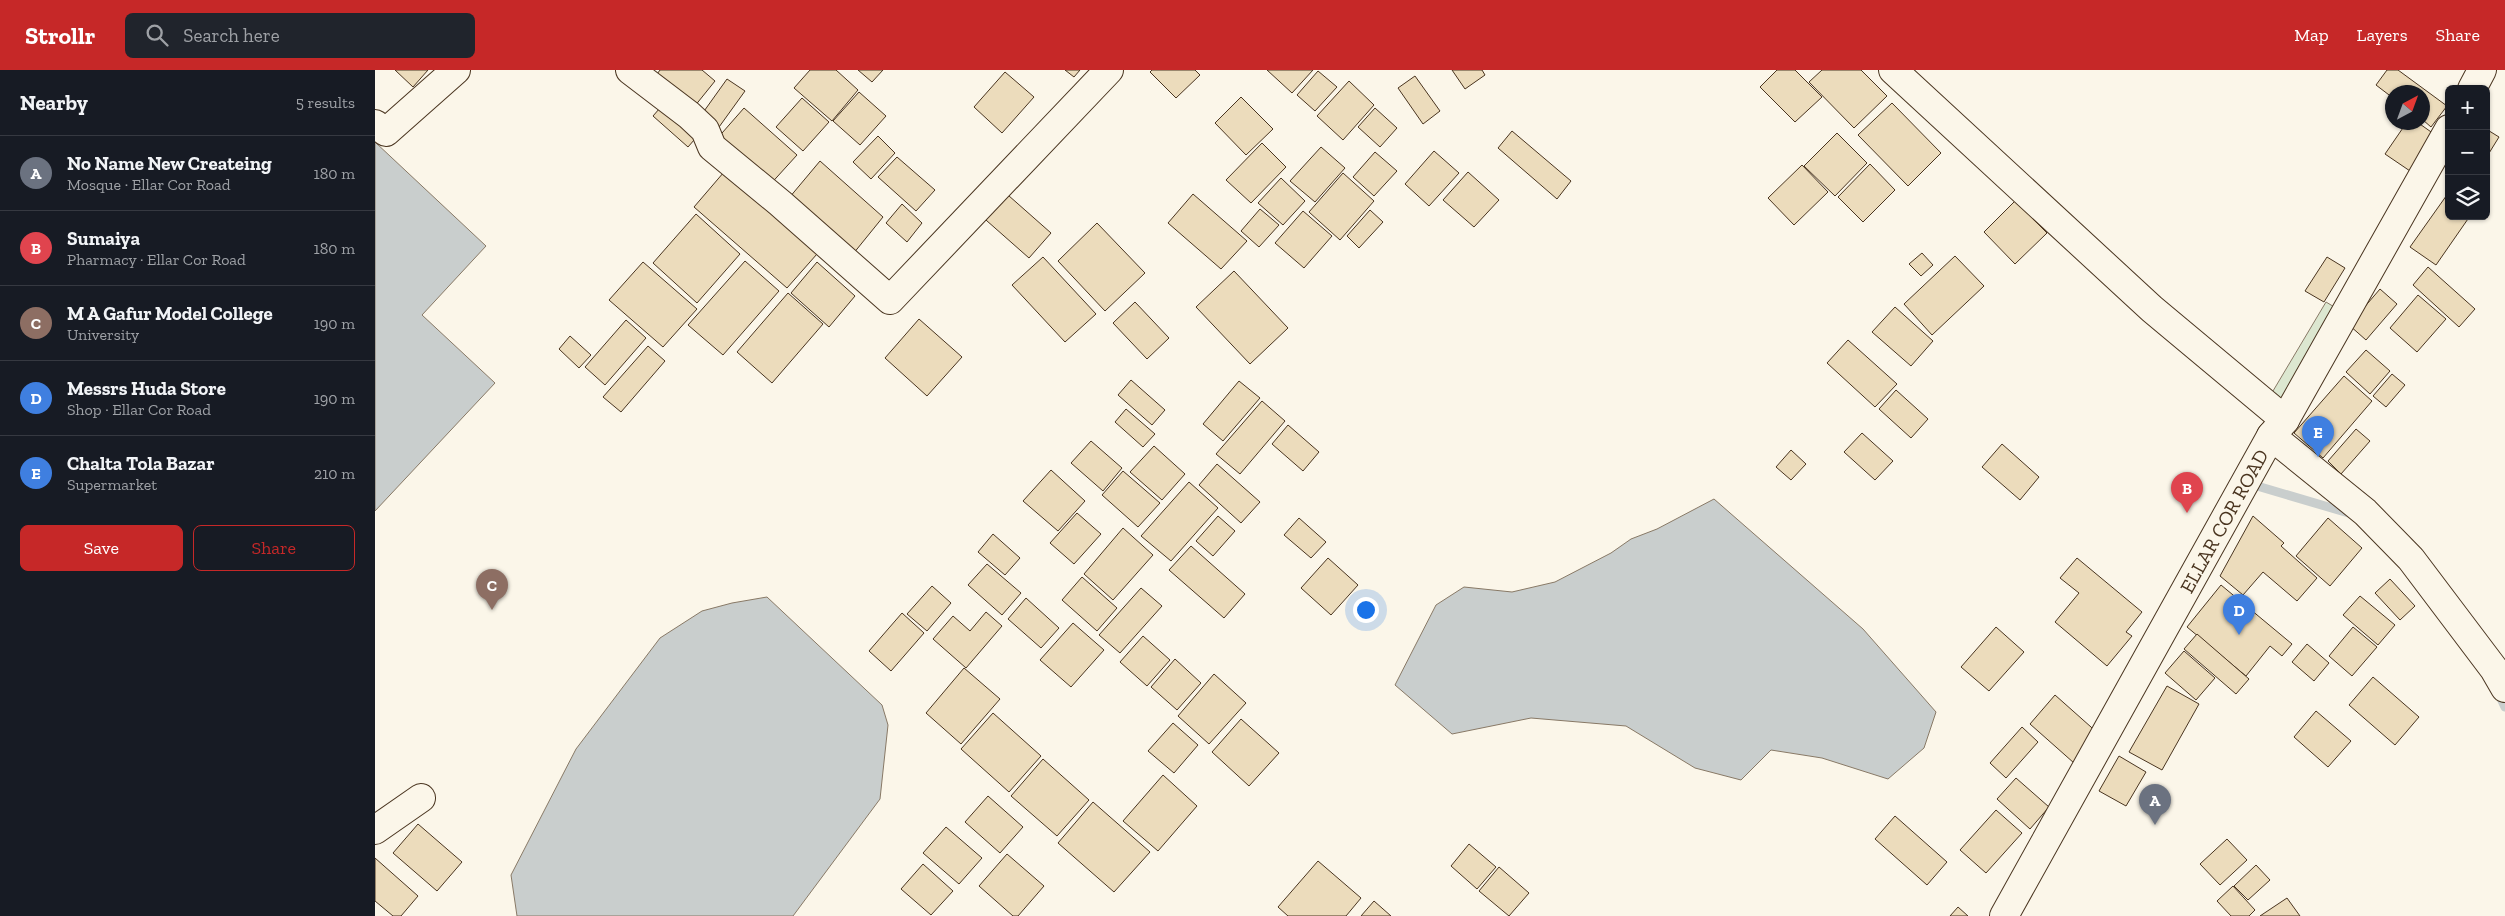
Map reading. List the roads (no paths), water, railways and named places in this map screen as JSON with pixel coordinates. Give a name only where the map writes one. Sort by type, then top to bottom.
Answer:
[{"type":"street","points":[[381,128],[456,70]]},
{"type":"street","points":[[630,70],[689,115],[705,130],[712,147],[780,203],[890,300],[1109,70]]},
{"type":"street","points":[[1893,70],[2152,309],[2365,512],[2411,559],[2494,669],[2505,688]]},
{"type":"street","points":[[2473,85],[2482,70]]},
{"type":"street","name":"ELLAR COR ROAD","points":[[2004,916],[2278,428],[2448,130]]},
{"type":"street","points":[[375,830],[421,798]]},
{"type":"waterway","points":[[2247,483],[2352,514]]},
{"type":"waterway","points":[[2497,690],[2505,707]]},
{"type":"place","name":"Chalta Tola Bazar","points":[[2318,457]]},
{"type":"place","name":"Sumaiya","points":[[2187,513]]},
{"type":"place","name":"M A Gafur Model College","points":[[492,610]]},
{"type":"place","name":"Messrs Huda Store","points":[[2239,635]]},
{"type":"place","name":"No Name New Createing","points":[[2155,825]]}]
